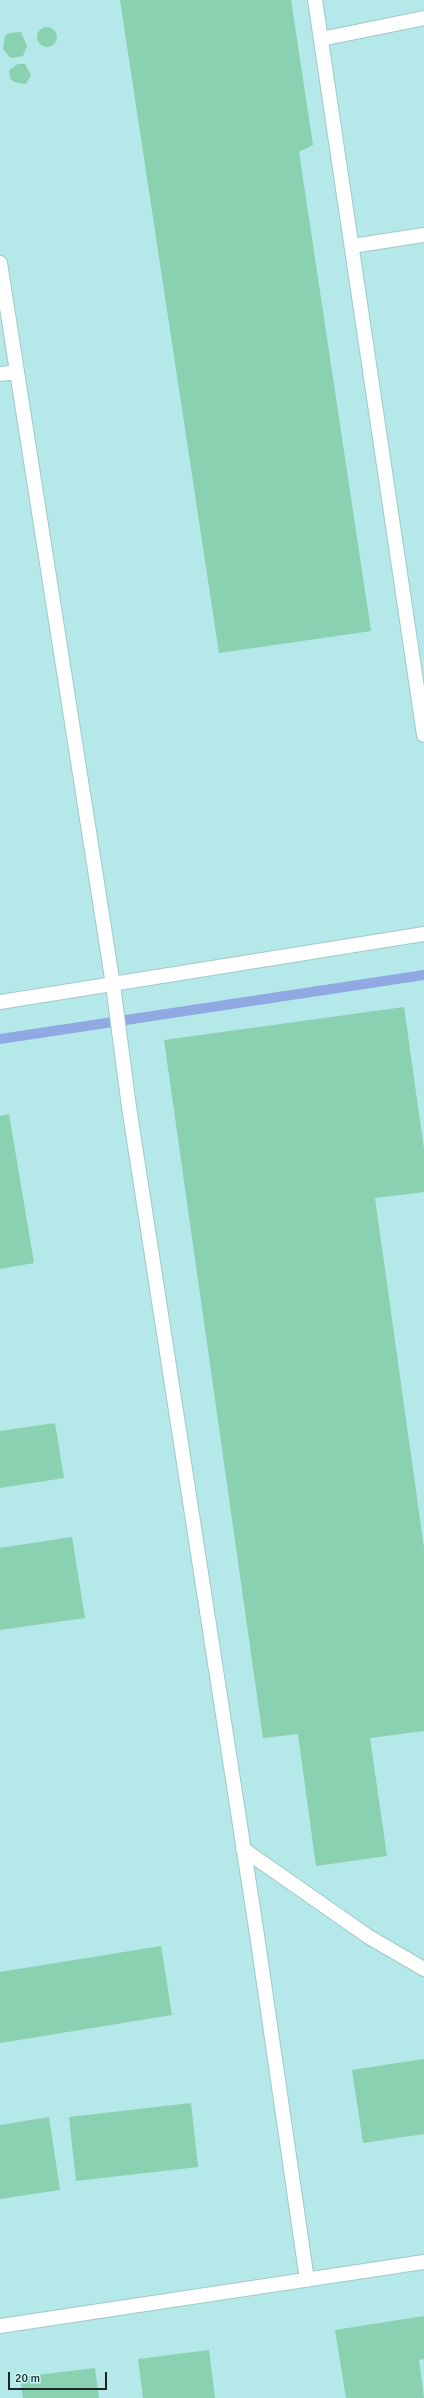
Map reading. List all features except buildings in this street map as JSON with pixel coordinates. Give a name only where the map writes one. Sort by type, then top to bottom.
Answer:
[{"type":"lane","points":[[315,0],[424,735]]},
{"type":"lane","points":[[321,39],[424,18]]},
{"type":"lane","points":[[352,246],[424,235]]},
{"type":"lane","points":[[0,263],[113,985],[129,1107],[243,1850],[307,2280]]},
{"type":"lane","points":[[0,374],[17,372]]},
{"type":"lane","points":[[0,1002],[424,934]]},
{"type":"lane","points":[[243,1850],[369,1937],[424,1969]]},
{"type":"lane","points":[[0,2326],[424,2262]]},
{"type":"shaded area","points":[[0,0],[424,0],[424,2398],[0,2398]]},
{"type":"waterway","points":[[0,1039],[424,975]]}]
